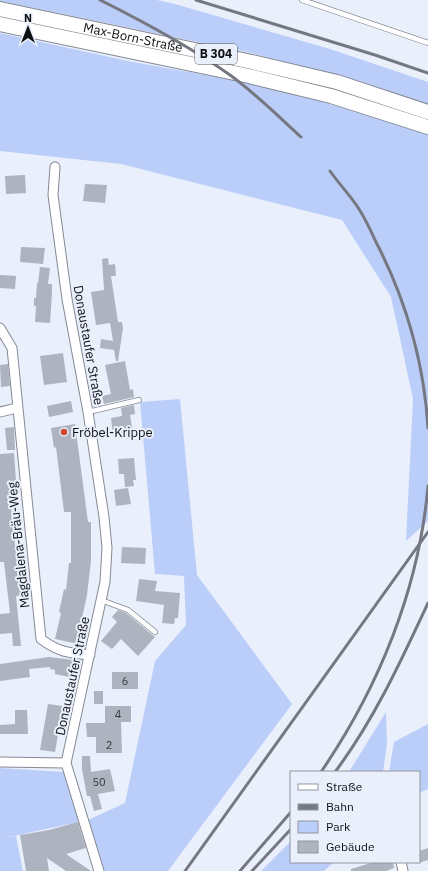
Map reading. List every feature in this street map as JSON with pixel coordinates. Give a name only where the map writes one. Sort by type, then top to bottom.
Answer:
[{"type":"main road","name":"Max-Born-Straße","points":[[0,9],[252,62],[337,82],[428,112]]},
{"type":"main road","name":"Max-Born-Straße","points":[[0,24],[331,96],[428,127]]},
{"type":"street","name":"Donaustaufer Straße","points":[[55,167],[53,196],[67,299],[88,412],[105,525],[107,548],[105,582],[66,763]]},
{"type":"street","name":"Magdalena-Bräu-Weg","points":[[0,328],[12,348],[41,639],[66,653],[90,655]]},
{"type":"street","points":[[0,412],[18,408]]},
{"type":"street","points":[[0,762],[66,763],[99,871]]},
{"type":"lane","points":[[302,0],[428,43]]},
{"type":"lane","points":[[88,412],[139,400]]},
{"type":"lane","points":[[101,600],[128,610],[155,632]]},
{"type":"green space","points":[[0,0],[157,0],[175,4],[330,49],[428,82],[428,105],[342,77],[251,53]]},
{"type":"green space","points":[[0,33],[128,61],[249,83],[330,104],[428,134],[428,521],[406,541],[413,399],[391,297],[342,220],[121,164],[0,151]]},
{"type":"green space","points":[[180,399],[197,575],[292,704],[168,871],[104,871],[88,820],[125,803],[155,661],[186,625],[184,576],[155,574],[140,402]]},
{"type":"green space","points":[[386,712],[387,744],[383,771],[350,771]]},
{"type":"green space","points":[[428,724],[428,789],[420,793],[420,771],[389,771],[394,742]]},
{"type":"green space","points":[[0,768],[64,772],[79,822],[4,838],[16,836],[23,871],[0,871]]},
{"type":"green space","points":[[290,842],[290,863],[333,863],[324,871],[261,871]]},
{"type":"building","points":[[25,175],[26,193],[6,194],[5,176]]},
{"type":"building","points":[[85,184],[107,185],[105,203],[83,201]]},
{"type":"building","points":[[21,247],[45,248],[43,264],[20,262]]},
{"type":"building","points":[[108,258],[109,265],[115,264],[116,276],[111,276],[118,322],[122,322],[123,328],[118,361],[116,361],[114,350],[100,348],[101,339],[113,341],[110,323],[96,325],[91,292],[104,290],[102,259]]},
{"type":"building","points":[[40,267],[50,268],[48,284],[52,284],[52,292],[50,323],[35,322],[36,306],[34,306],[34,298],[36,298]]},
{"type":"building","points":[[0,275],[16,276],[15,289],[0,288]]},
{"type":"building","points":[[63,353],[67,382],[44,385],[40,356]]},
{"type":"building","points":[[125,361],[130,390],[133,389],[134,397],[104,404],[102,396],[111,394],[105,365]]},
{"type":"building","points":[[8,364],[10,386],[1,387],[0,365]]},
{"type":"building","points":[[71,401],[73,412],[49,417],[47,406]]},
{"type":"building","points":[[134,405],[135,414],[130,415],[133,433],[113,436],[111,418],[122,416],[121,408]]},
{"type":"building","points":[[75,424],[88,522],[91,522],[91,561],[87,595],[80,627],[82,627],[78,644],[55,639],[61,613],[59,612],[64,589],[66,590],[69,563],[71,563],[71,512],[64,512],[56,447],[54,448],[51,428]]},
{"type":"building","points":[[14,427],[15,450],[7,450],[5,428]]},
{"type":"building","points":[[14,453],[17,494],[10,494],[13,528],[17,560],[24,560],[27,594],[16,596],[21,646],[13,646],[12,633],[0,634],[0,614],[10,613],[4,562],[0,562],[0,454]]},
{"type":"building","points":[[134,458],[136,480],[133,480],[134,486],[125,487],[124,474],[119,474],[118,459]]},
{"type":"building","points":[[128,488],[131,504],[116,506],[114,490]]},
{"type":"building","points":[[122,547],[146,548],[145,564],[121,563]]},
{"type":"building","points":[[139,579],[157,581],[155,591],[180,593],[178,618],[175,618],[174,624],[162,623],[164,605],[136,601]]},
{"type":"building","points":[[118,610],[126,613],[155,637],[138,656],[121,639],[112,649],[101,641],[117,622],[112,617]]},
{"type":"building","points":[[49,657],[73,660],[69,677],[55,674],[55,670],[50,669],[50,667],[29,669],[30,677],[0,681],[0,664]]},
{"type":"building","points":[[112,672],[138,672],[138,689],[112,689]]},
{"type":"building","points":[[94,691],[103,691],[103,704],[94,704]]},
{"type":"building","points":[[48,704],[63,706],[55,752],[40,750]]},
{"type":"building","points":[[105,706],[131,706],[131,722],[121,722],[122,753],[96,753],[96,737],[87,737],[86,723],[105,723]]},
{"type":"building","points":[[15,710],[27,710],[28,734],[0,734],[0,725],[15,724]]},
{"type":"building","points":[[82,756],[90,756],[91,772],[110,769],[115,791],[98,794],[102,809],[94,811],[90,796],[87,796],[82,769]]},
{"type":"building","points":[[78,822],[86,848],[66,854],[91,871],[66,871],[47,858],[49,871],[26,871],[20,835],[49,830]]},
{"type":"building","points":[[428,848],[428,860],[420,863],[420,851]]},
{"type":"building","points":[[371,863],[393,863],[394,868],[386,871],[351,871],[351,869]]},
{"type":"railway","points":[[100,0],[166,35],[214,64],[248,89],[301,137]]},
{"type":"railway","points":[[196,0],[375,55],[428,73]]},
{"type":"railway","points":[[330,171],[364,217],[387,264],[405,309],[418,356],[426,404],[428,428]]},
{"type":"railway","points":[[322,771],[342,740],[361,706],[393,636],[416,562],[428,486]]},
{"type":"railway","points":[[185,871],[428,532]]},
{"type":"railway","points":[[336,771],[362,732],[386,690],[428,603]]},
{"type":"railway","points":[[240,871],[290,813]]},
{"type":"railway","points":[[252,871],[290,830]]},
{"type":"place","name":"Fröbel-Krippe","points":[[64,432]]}]
